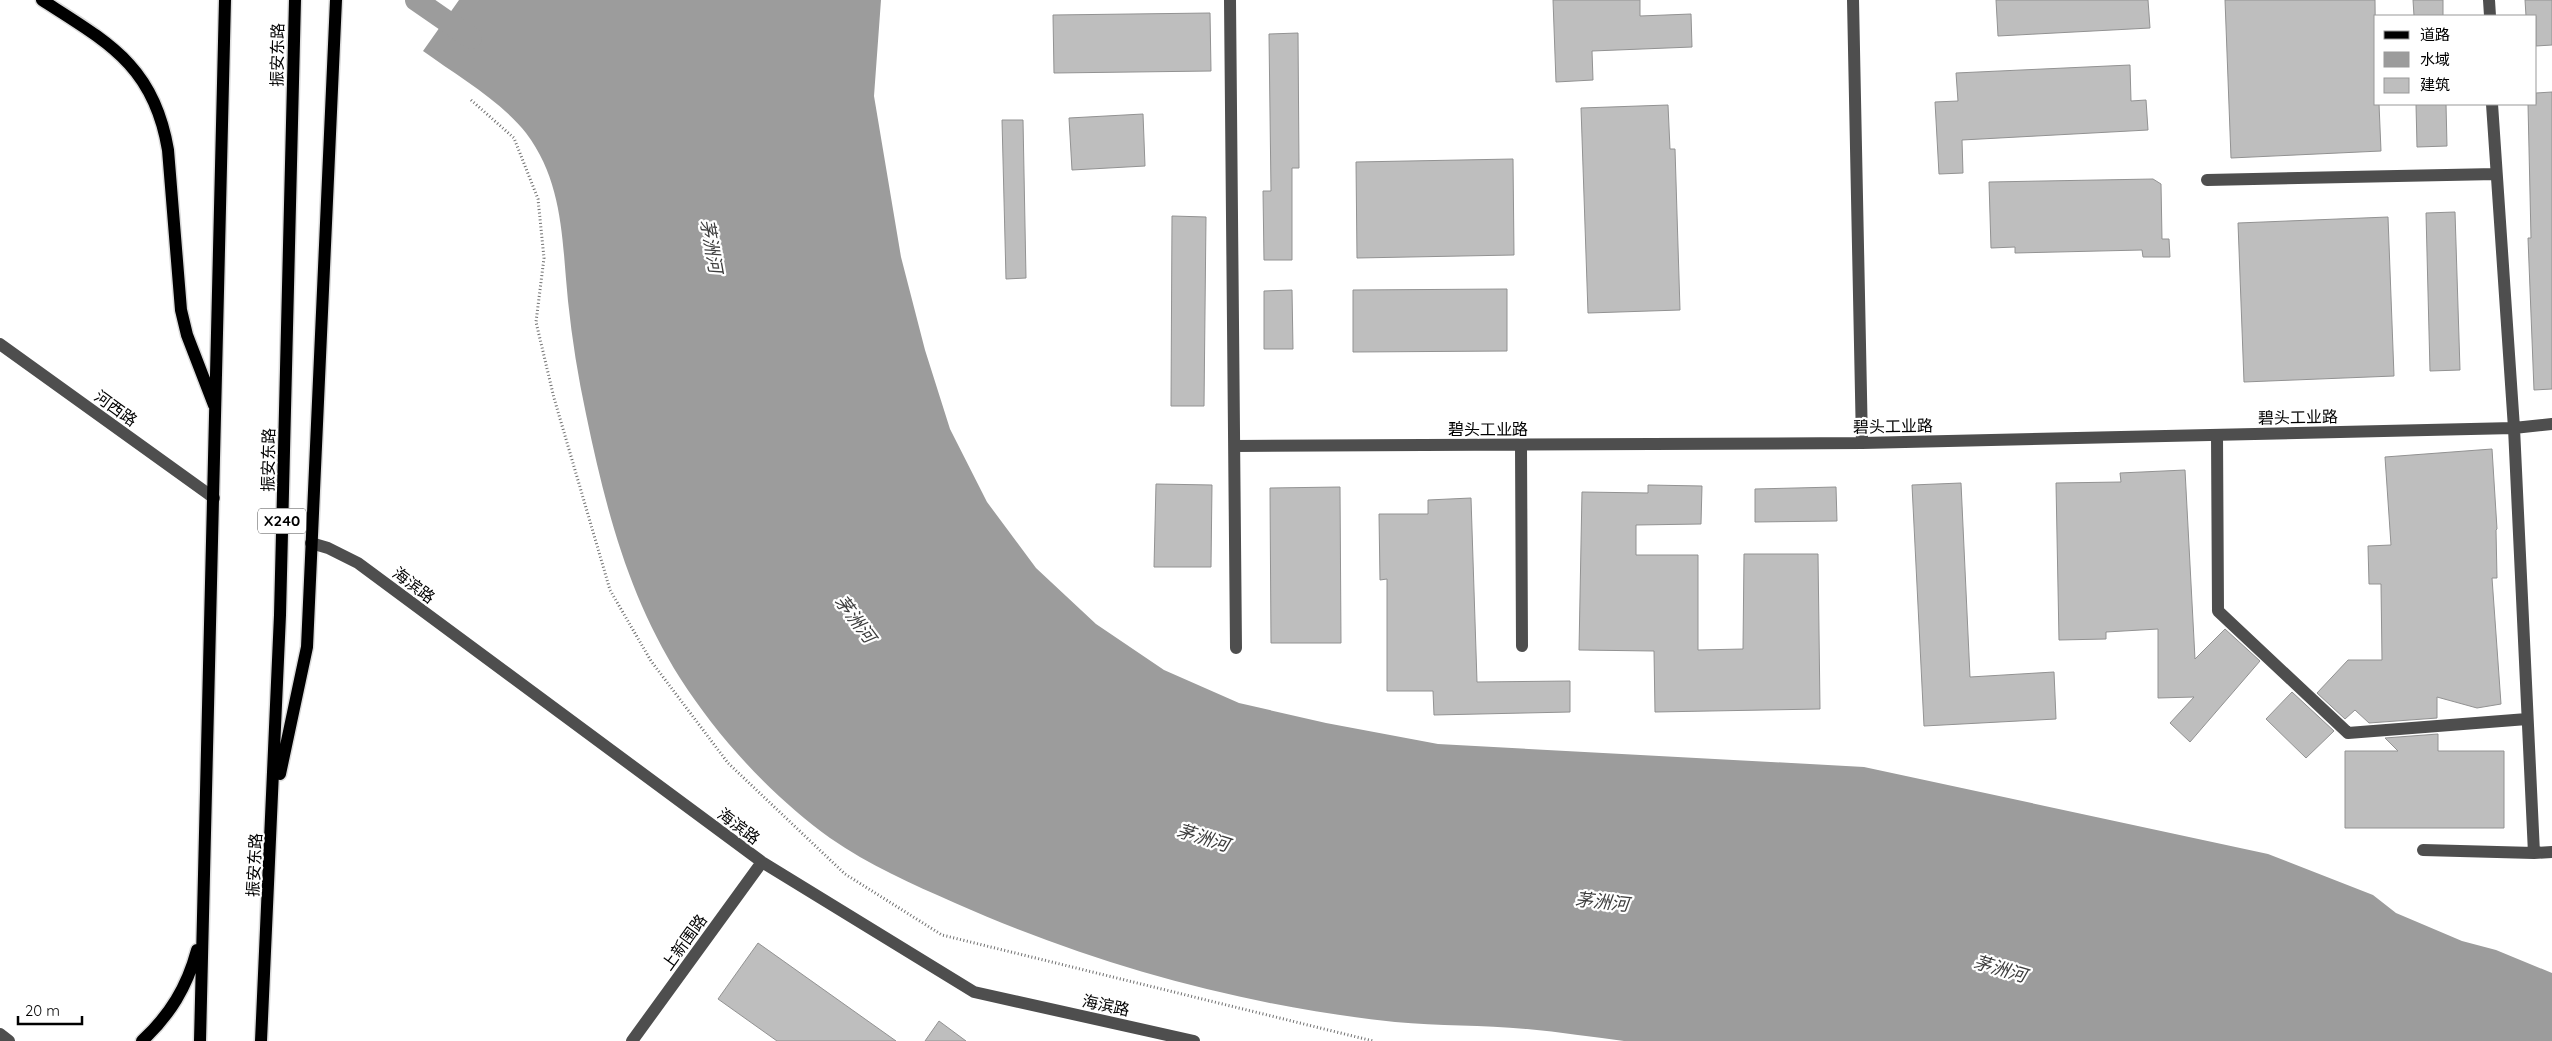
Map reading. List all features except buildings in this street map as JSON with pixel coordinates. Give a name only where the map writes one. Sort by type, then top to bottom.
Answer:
[{"type":"main road","points":[[42,0],[111,46],[131,64],[145,83],[156,103],[164,126],[170,174],[181,310],[186,335],[216,409]]},
{"type":"main road","points":[[200,1041],[225,0]]},
{"type":"main road","name":"振安东路","points":[[261,1041],[280,624],[294,0]]},
{"type":"main road","points":[[273,806],[307,647],[336,0]]},
{"type":"main road","points":[[142,1041],[160,1024],[179,998],[192,968],[203,929]]},
{"type":"street","points":[[1230,0],[1236,648]]},
{"type":"street","points":[[1853,0],[1862,443]]},
{"type":"street","points":[[2489,0],[2490,15]]},
{"type":"street","points":[[2492,105],[2514,428],[2534,853]]},
{"type":"street","points":[[2207,180],[2496,174]]},
{"type":"street","name":"河西路","points":[[0,344],[214,498]]},
{"type":"street","name":"碧头工业路","points":[[1235,446],[1862,443],[2514,428],[2552,424]]},
{"type":"street","points":[[2218,435],[2218,611],[2348,733],[2527,719]]},
{"type":"street","points":[[1521,445],[1522,646]]},
{"type":"street","name":"海滨路","points":[[311,543],[336,551],[358,563],[762,862],[974,992],[1194,1041]]},
{"type":"street","points":[[2423,850],[2552,852]]},
{"type":"street","name":"上新围路","points":[[632,1041],[762,862]]},
{"type":"street","points":[[0,1034],[9,1041]]},
{"type":"path","points":[[471,100],[514,138],[538,199],[544,258],[536,322],[554,398],[610,590],[651,661],[728,763],[844,874],[942,935],[1373,1041]]},
{"type":"water","name":"茅洲河","points":[[459,0],[881,0],[874,96],[901,257],[925,350],[950,429],[987,502],[1036,568],[1096,624],[1164,670],[1239,703],[1326,723],[1438,744],[1864,767],[2268,854],[2373,895],[2396,913],[2462,941],[2496,950],[2552,973],[2552,1041],[1624,1041],[1527,1029],[1395,1022],[1338,1015],[1226,994],[1115,964],[1061,946],[1008,925],[891,874],[830,838],[809,822],[767,785],[748,765],[695,701],[662,647],[646,615],[621,551],[594,450],[573,344],[559,214],[548,172],[538,152],[516,121],[491,99],[423,51]]},
{"type":"waterway","points":[[416,0],[471,38]]}]
